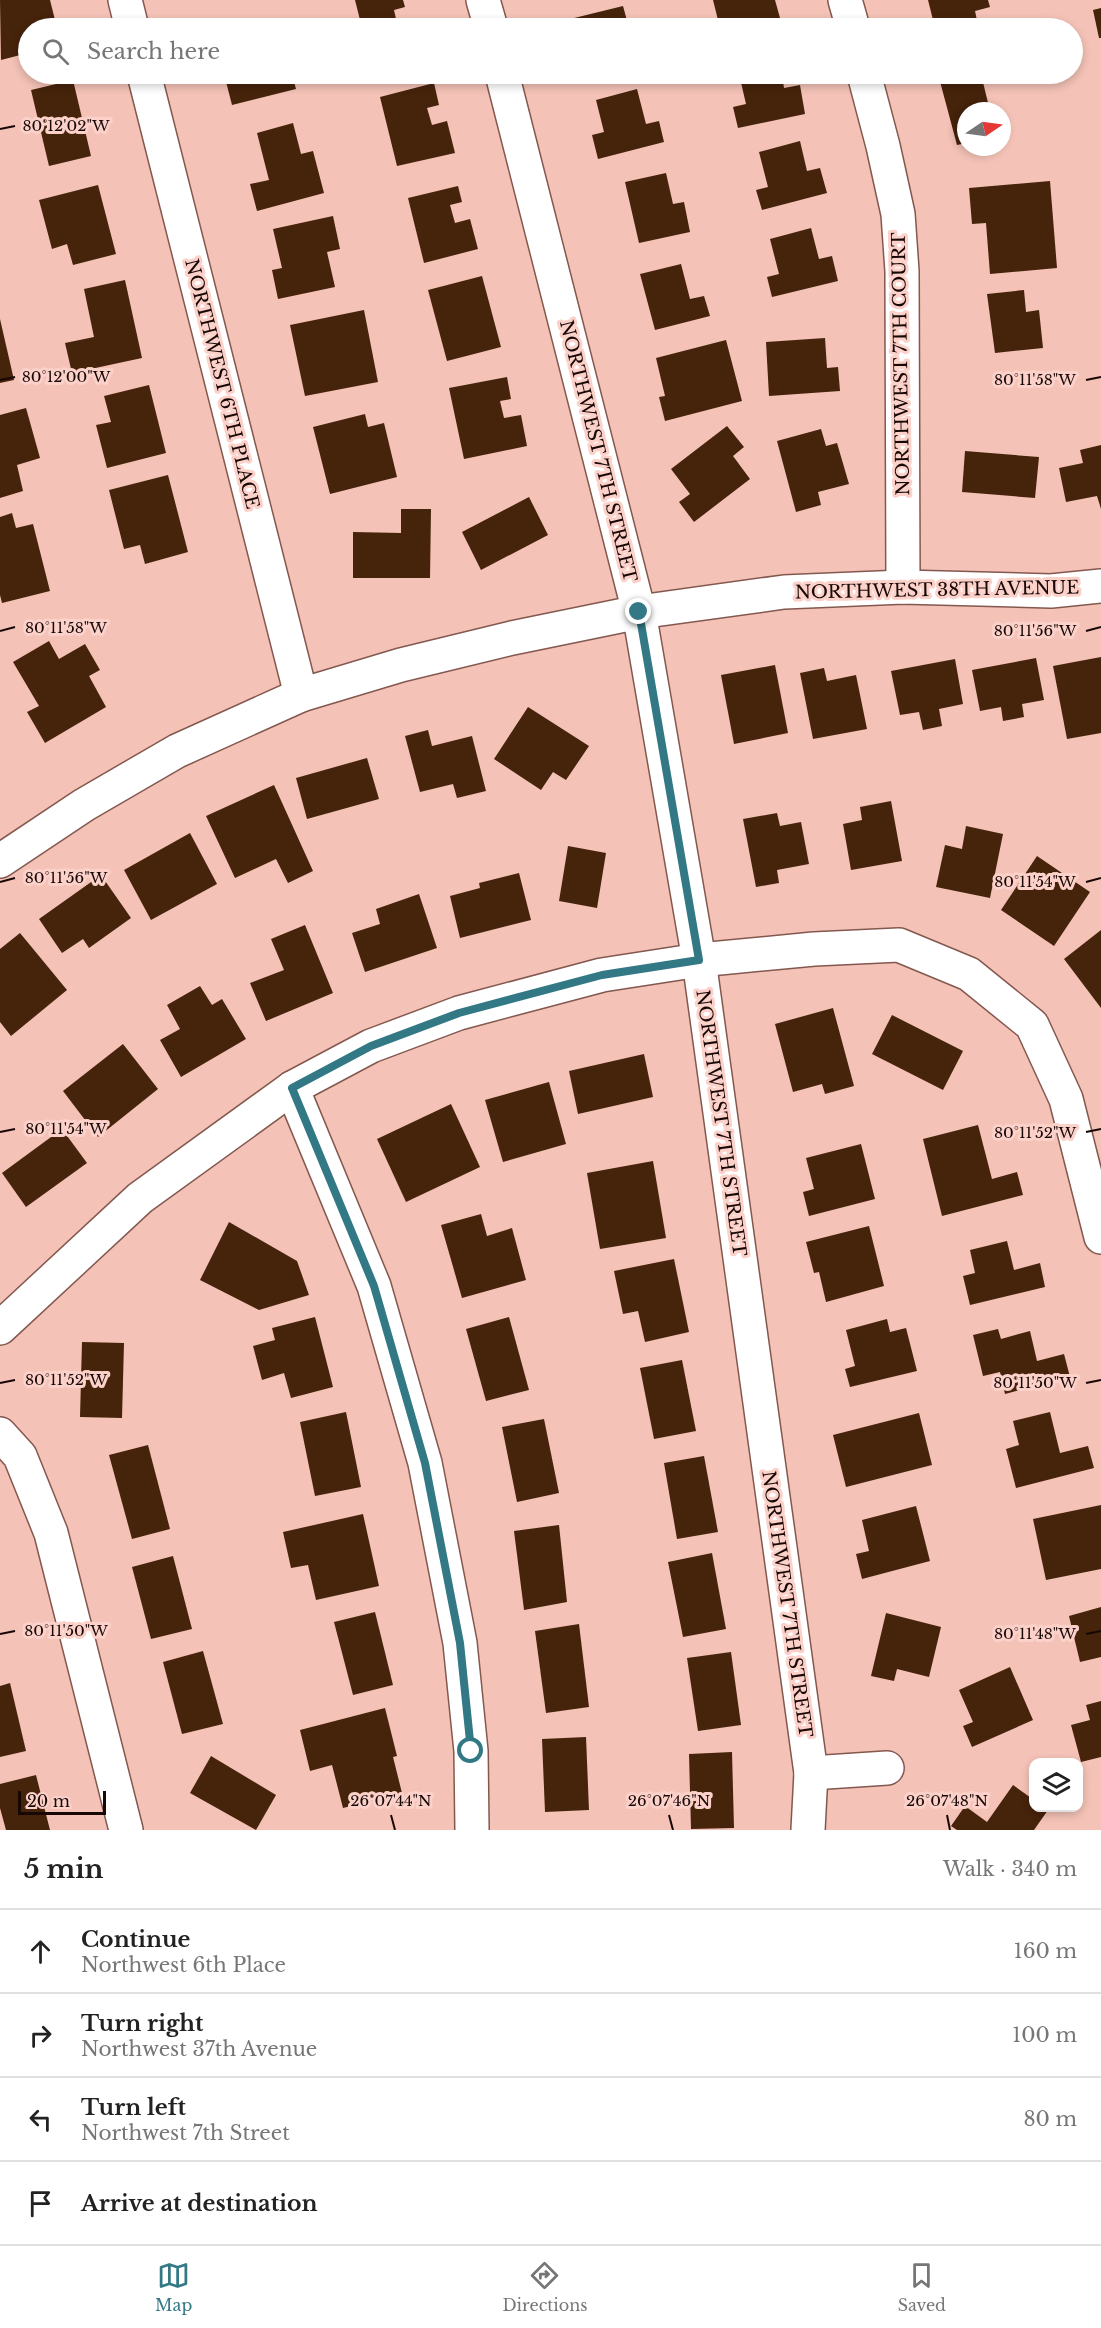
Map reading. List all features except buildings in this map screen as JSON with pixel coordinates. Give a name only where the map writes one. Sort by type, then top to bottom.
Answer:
[{"type":"street","points":[[125,0],[130,18]]},
{"type":"street","points":[[483,0],[488,18]]},
{"type":"street","points":[[845,0],[850,18]]},
{"type":"street","name":"NORTHWEST 6TH PLACE","points":[[147,84],[301,695]]},
{"type":"street","name":"NORTHWEST 7TH STREET","points":[[505,84],[639,612],[699,960],[811,1773],[808,1830]]},
{"type":"street","name":"NORTHWEST 7TH COURT","points":[[867,84],[883,146],[897,214],[902,272],[903,587]]},
{"type":"street","name":"NORTHWEST 38TH AVENUE","points":[[0,861],[84,805],[177,751],[301,695],[401,665],[512,638],[639,612],[784,592],[903,587],[1051,591],[1101,586]]},
{"type":"street","points":[[0,1328],[140,1198],[292,1088],[371,1046],[459,1013],[602,975],[699,960],[814,949],[899,945],[969,974],[1032,1025],[1066,1099],[1101,1237]]},
{"type":"street","points":[[292,1088],[374,1286],[425,1463],[460,1643],[471,1751],[472,1830]]},
{"type":"street","points":[[0,1434],[20,1456],[51,1533],[126,1830]]},
{"type":"street","points":[[811,1773],[887,1768]]},
{"type":"route","points":[[471,1751],[460,1643],[425,1463],[374,1286],[292,1088],[371,1046],[459,1013],[602,975],[699,960],[639,612]]}]
